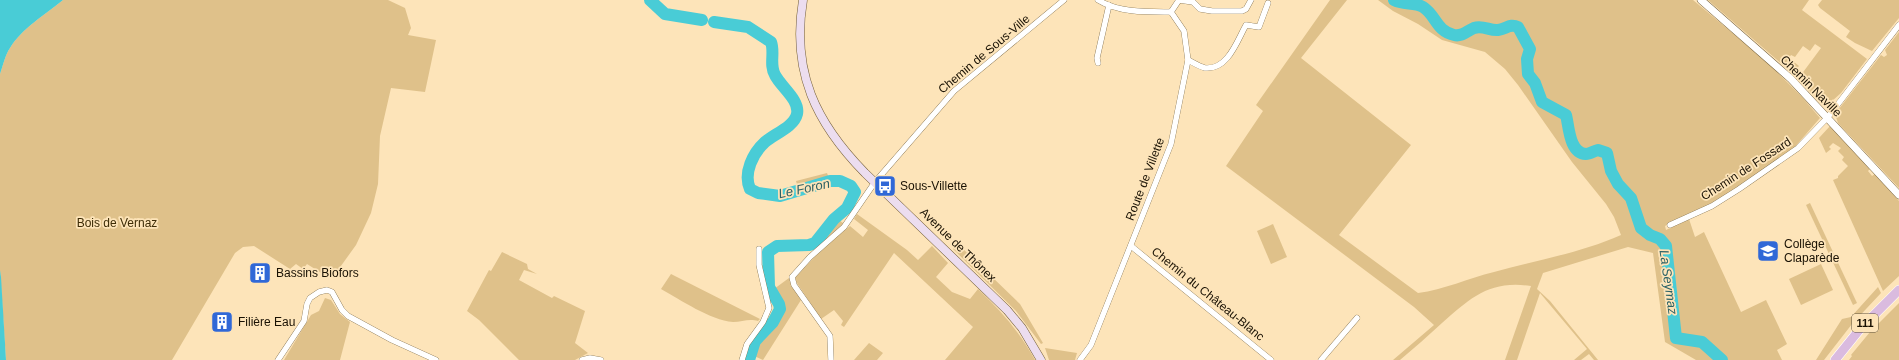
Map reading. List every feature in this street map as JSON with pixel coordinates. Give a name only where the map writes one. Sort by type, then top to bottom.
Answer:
[{"type":"main road","name":"Avenue de Thônex","points":[[803,0],[799,32],[800,51],[804,74],[821,119],[833,137],[874,182],[1007,310],[1022,328],[1041,360]]},
{"type":"main road","name":"111","points":[[1835,360],[1860,329],[1899,290]]},
{"type":"street","name":"Chemin de Sous-Ville","points":[[831,360],[830,336],[794,286],[792,277],[810,257],[844,227],[874,182],[954,91],[1064,0]]},
{"type":"street","points":[[1098,0],[1109,5],[1137,11],[1171,12],[1179,0],[1193,2],[1200,9],[1212,11],[1246,9],[1251,0]]},
{"type":"street","name":"Chemin Naville","points":[[1701,0],[1791,79],[1899,195]]},
{"type":"street","points":[[1188,60],[1205,68],[1221,64],[1234,49],[1246,25],[1259,27],[1268,4]]},
{"type":"street","points":[[1098,63],[1097,58],[1109,5]]},
{"type":"street","name":"Route de Villette","points":[[1080,360],[1091,345],[1171,144],[1188,60],[1184,31],[1171,12]]},
{"type":"street","name":"Chemin de Fossard","points":[[1670,225],[1712,206],[1787,157],[1812,135],[1828,117],[1899,25]]},
{"type":"street","name":"Chemin du Château-Blanc","points":[[1131,246],[1271,360]]},
{"type":"street","points":[[742,360],[747,344],[763,322],[769,308],[759,265],[759,249]]},
{"type":"street","points":[[278,360],[304,321],[308,300],[314,294],[325,290],[332,292],[342,310],[348,316],[392,340],[436,360]]},
{"type":"street","points":[[1321,360],[1357,318]]},
{"type":"street","points":[[582,360],[590,358],[601,360]]},
{"type":"green space","name":"Bois de Vernaz","points":[[63,0],[388,0],[405,8],[411,28],[408,35],[436,40],[425,92],[391,88],[380,136],[378,184],[371,213],[356,245],[333,277],[326,276],[307,264],[303,269],[296,264],[290,269],[254,246],[243,247],[235,253],[172,360],[6,360],[0,270],[0,74],[7,54],[15,41],[34,22]]},
{"type":"green space","points":[[1330,0],[1347,0],[1301,58],[1411,145],[1339,235],[1418,293],[1590,247],[1621,235],[1614,217],[1606,204],[1572,162],[1505,69],[1485,52],[1442,40],[1418,24],[1393,11],[1378,0],[1693,0],[1766,61],[1802,97],[1820,118],[1793,149],[1744,184],[1706,207],[1665,226],[1666,230],[1689,219],[1695,237],[1704,232],[1741,312],[1766,300],[1787,344],[1777,350],[1782,360],[1696,360],[1665,342],[1653,253],[1628,247],[1543,273],[1537,289],[1550,301],[1598,360],[1594,360],[1589,354],[1581,360],[1574,360],[1587,349],[1540,293],[1517,360],[1505,360],[1531,286],[1516,285],[1492,288],[1472,299],[1452,314],[1400,360],[1393,360],[1434,325],[1414,307],[1226,166],[1263,111],[1256,105]]},
{"type":"green space","points":[[1708,0],[1809,0],[1802,10],[1867,59],[1841,93],[1831,102],[1819,101],[1798,79],[1821,48],[1815,44],[1810,51],[1803,46],[1795,57],[1791,55],[1789,58],[1799,66],[1792,73]]},
{"type":"green space","points":[[1822,0],[1899,0],[1899,18],[1872,51],[1846,37],[1850,31],[1820,8],[1818,5]]},
{"type":"green space","points":[[1899,32],[1899,188],[1838,123],[1835,114],[1881,55],[1884,57],[1887,55],[1885,50]]},
{"type":"green space","points":[[1830,126],[1870,169],[1868,171],[1872,176],[1875,174],[1899,201],[1899,276],[1883,291],[1833,180],[1838,178],[1838,176],[1848,166],[1842,160],[1844,157],[1838,151],[1841,148],[1833,143],[1829,147],[1831,149],[1826,153],[1819,138]]},
{"type":"green space","points":[[827,173],[830,181],[799,191],[796,181]]},
{"type":"green space","points":[[1810,203],[1857,303],[1853,305],[1806,205]]},
{"type":"green space","points":[[857,214],[907,250],[918,260],[932,246],[948,263],[936,277],[952,292],[970,299],[978,289],[1010,322],[1035,360],[945,360],[973,327],[894,253],[844,327],[841,325],[843,321],[834,310],[821,319],[795,280],[796,277],[821,250],[850,226],[863,237],[868,230],[854,219]]},
{"type":"green space","points":[[838,219],[844,224],[818,248],[815,245]]},
{"type":"green space","points":[[1273,224],[1287,257],[1271,264],[1257,231]]},
{"type":"green space","points":[[954,244],[960,246],[1020,304],[1043,343],[1041,344],[1016,311],[953,249]]},
{"type":"green space","points":[[502,252],[527,264],[528,269],[537,274],[524,270],[519,280],[552,298],[554,296],[585,311],[575,343],[588,353],[575,360],[519,360],[479,320],[467,311],[489,270],[491,271]]},
{"type":"green space","points":[[1821,264],[1833,290],[1801,305],[1789,279]]},
{"type":"green space","points":[[671,274],[760,319],[758,321],[749,320],[733,322],[705,314],[661,289]]},
{"type":"green space","points":[[789,278],[801,300],[763,360],[752,355],[757,342],[775,324],[783,312],[781,297],[774,289]]},
{"type":"green space","points":[[1878,287],[1881,293],[1852,324],[1824,360],[1816,360],[1842,319],[1851,317]]},
{"type":"green space","points":[[325,298],[331,300],[340,314],[350,322],[340,360],[284,360],[311,315],[319,311]]},
{"type":"green space","points":[[1899,303],[1899,360],[1849,360],[1852,356],[1851,355],[1870,332]]},
{"type":"green space","points":[[869,343],[883,353],[877,360],[854,360]]},
{"type":"green space","points":[[1045,348],[1077,353],[1075,360],[1049,360]]},
{"type":"water","points":[[0,0],[63,0],[34,22],[15,41],[7,54],[0,74]]},
{"type":"water","points":[[0,270],[1,277],[6,360],[0,360]]},
{"type":"waterway","name":"Le Foron","points":[[650,0],[665,14],[702,20]]},
{"type":"waterway","name":"La Seymaz","points":[[1394,0],[1420,5],[1431,14],[1443,30],[1454,35],[1462,34],[1477,27],[1495,30],[1510,26],[1518,27],[1530,49],[1527,59],[1528,74],[1535,83],[1542,102],[1566,115],[1569,132],[1576,149],[1586,154],[1598,150],[1607,153],[1611,171],[1618,184],[1631,198],[1641,228],[1650,235],[1660,239],[1666,246],[1676,338],[1702,342],[1722,360]]},
{"type":"waterway","name":"Le Foron","points":[[714,22],[748,27],[771,42],[773,71],[796,104],[797,114],[792,123],[765,142],[753,157],[748,176],[750,189],[758,193],[780,196],[830,181],[840,181],[851,186],[855,192],[847,208],[834,219],[815,243],[809,245],[777,246],[768,252],[769,287],[779,304],[780,309],[773,322],[755,341],[749,360]]},
{"type":"place","name":"Sous-Villette","points":[[885,186]]},
{"type":"place","name":"Collège Claparède","points":[[1768,251]]},
{"type":"place","name":"Bassins Biofors","points":[[260,273]]},
{"type":"place","name":"Filière Eau","points":[[222,322]]}]
